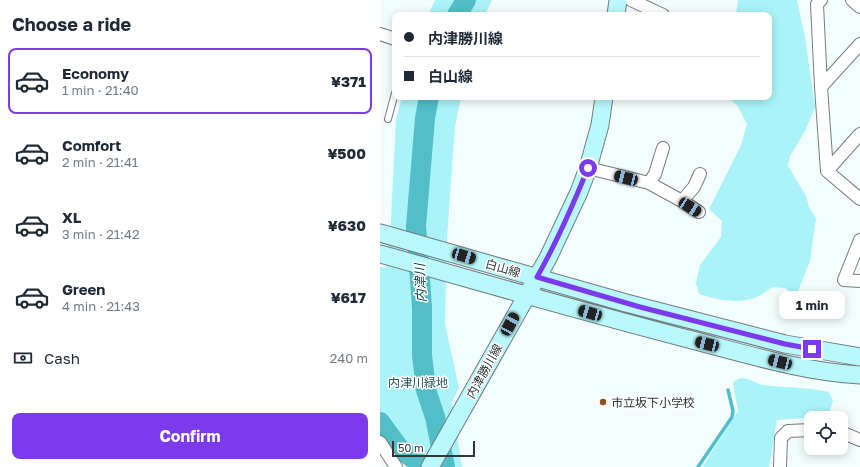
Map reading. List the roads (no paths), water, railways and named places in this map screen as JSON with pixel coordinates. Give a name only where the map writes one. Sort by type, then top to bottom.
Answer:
[{"type":"street","points":[[616,12],[618,0]]},
{"type":"street","points":[[631,0],[657,12]]},
{"type":"street","points":[[821,0],[817,4],[827,171],[860,199]]},
{"type":"street","points":[[852,0],[860,7]]},
{"type":"street","points":[[380,34],[392,38]]},
{"type":"street","points":[[821,87],[860,44]]},
{"type":"street","name":"内津勝川線","points":[[430,467],[548,258],[570,212],[588,168],[600,125],[604,100]]},
{"type":"street","points":[[827,171],[860,134]]},
{"type":"street","points":[[649,184],[655,174],[663,148]]},
{"type":"street","points":[[588,168],[649,184],[682,201],[699,212]]},
{"type":"street","points":[[682,201],[694,187],[700,174]]},
{"type":"street","name":"白山線","points":[[384,234],[626,303],[785,344],[860,357]]},
{"type":"street","points":[[860,240],[844,280],[860,281]]},
{"type":"street","name":"白山線","points":[[382,254],[619,321],[780,362],[844,374],[860,375]]},
{"type":"street","points":[[780,467],[781,438],[788,431],[804,430]]},
{"type":"street","points":[[848,435],[860,440]]},
{"type":"street","points":[[380,442],[396,467]]},
{"type":"lane","points":[[388,119],[393,100]]},
{"type":"waterway","name":"内津川","points":[[459,12],[466,0]]},
{"type":"waterway","name":"内津川","points":[[428,100],[425,118],[416,226],[422,307],[422,355],[426,390],[435,417],[445,467]]},
{"type":"waterway","points":[[698,467],[732,417],[733,411],[728,390]]},
{"type":"waterway","points":[[380,422],[399,448],[424,467]]},
{"type":"place","name":"市立坂下小学校","points":[[603,402]]},
{"type":"park label","name":"内津川緑地","points":[[418,382]]}]
